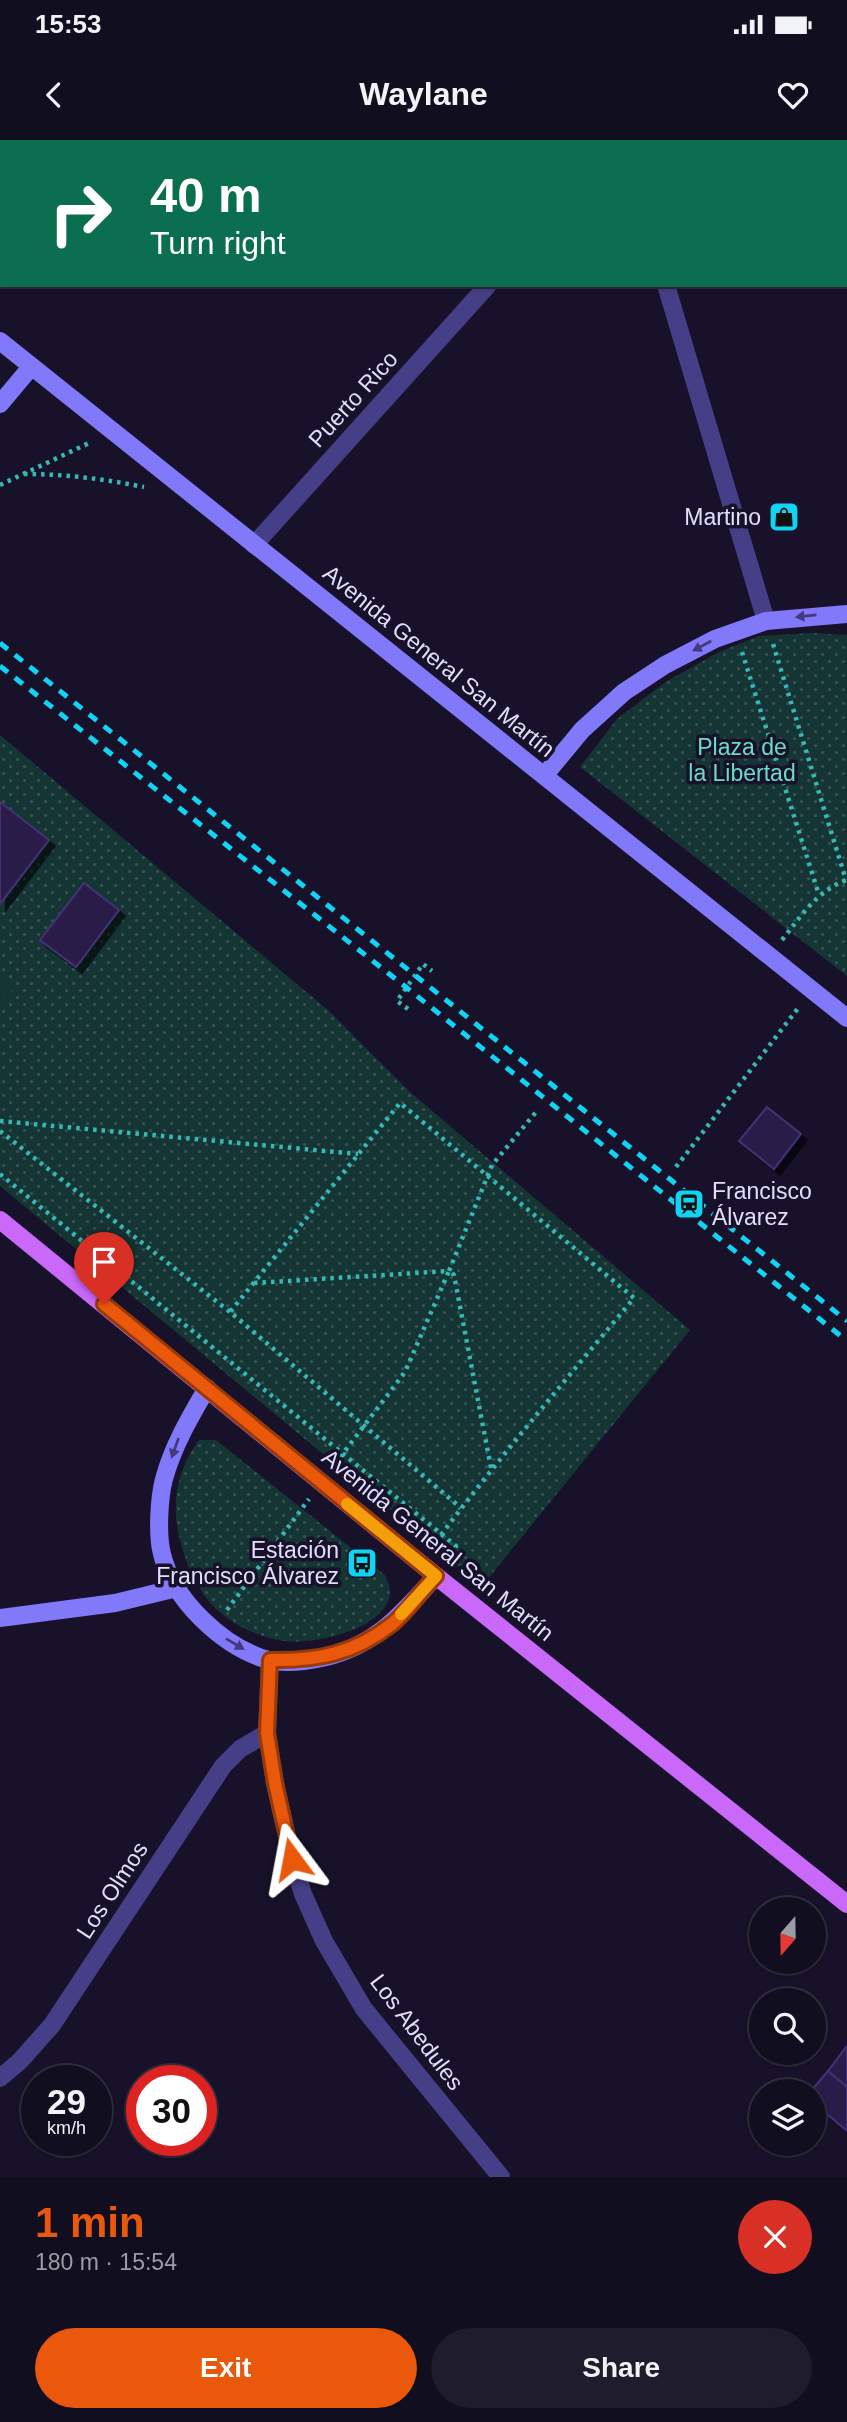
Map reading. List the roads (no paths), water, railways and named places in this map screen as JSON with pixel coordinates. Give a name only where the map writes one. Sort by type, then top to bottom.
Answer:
[{"type":"main road","name":"Avenida General San Martín","points":[[0,1220],[436,1576],[847,1904]]},
{"type":"street","name":"Puerto Rico","points":[[254,545],[486,287]]},
{"type":"street","points":[[667,287],[766,621]]},
{"type":"street","name":"Avenida General San Martín","points":[[0,341],[847,1018]]},
{"type":"street","points":[[0,404],[31,368]]},
{"type":"street","points":[[544,776],[582,730],[624,692],[665,665],[715,639],[766,621],[847,614]]},
{"type":"street","points":[[207,1388],[180,1435],[163,1481],[160,1516],[162,1554],[177,1588],[212,1630],[242,1649],[270,1660],[301,1661],[326,1657],[358,1646],[393,1623],[436,1576]]},
{"type":"street","points":[[0,1618],[115,1602],[177,1588]]},
{"type":"street","name":"Los Abedules","points":[[270,1660],[267,1733],[275,1783],[292,1859],[303,1894],[324,1941],[364,2009],[501,2177]]},
{"type":"street","name":"Los Olmos","points":[[0,2078],[20,2061],[52,2025],[223,1766],[240,1749],[267,1733]]},
{"type":"railway","points":[[0,643],[847,1321]]},
{"type":"railway","points":[[0,666],[847,1341]]},
{"type":"place","name":"Martino","points":[[784,517]]},
{"type":"place","name":"Francisco Álvarez","points":[[689,1204]]},
{"type":"place","name":"Estación Francisco Álvarez","points":[[362,1563]]},
{"type":"park label","name":"Plaza de la Libertad","points":[[742,760]]}]
